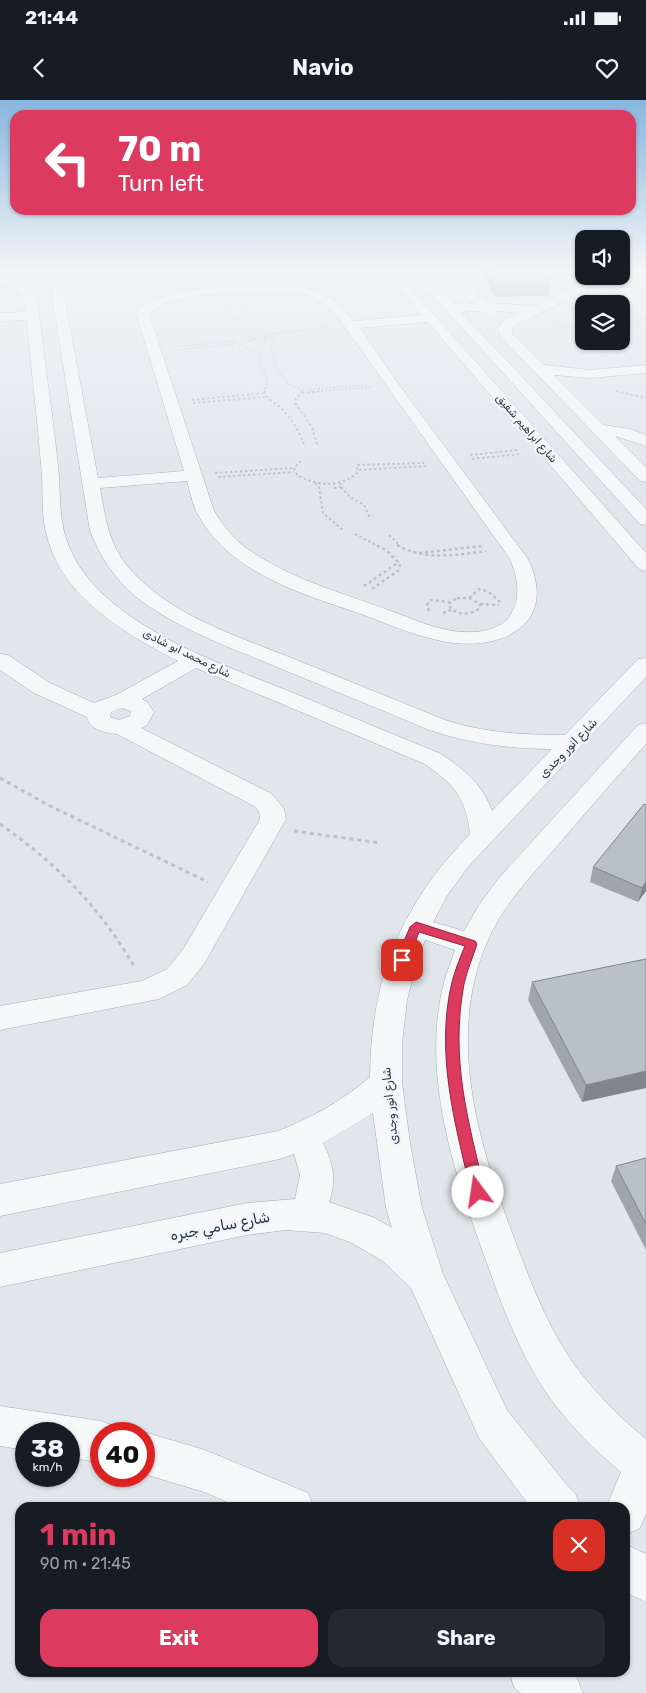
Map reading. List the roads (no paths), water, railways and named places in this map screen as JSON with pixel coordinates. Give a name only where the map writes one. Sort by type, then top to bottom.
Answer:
[{"type":"street","name":"شارع محمد ابو شادى","points":[[43,344],[54,527],[59,545],[68,564],[82,583],[124,621],[152,639],[202,663],[433,759],[456,774],[472,793],[482,813],[483,835]]},
{"type":"street","name":"شارع محمد ابو شادى","points":[[51,344],[90,478],[99,531],[112,560],[139,589],[157,603],[204,629],[444,727],[489,739],[517,742],[573,742]]},
{"type":"street","points":[[152,344],[205,511],[226,541],[244,556],[292,582],[440,636],[458,638],[492,636],[506,630],[516,624],[526,606],[528,582],[525,570],[450,461],[363,344]]},
{"type":"street","name":"شارع ابراهيم شفيق","points":[[454,344],[639,550],[646,565]]},
{"type":"street","name":"شارع ابراهيم شفيق","points":[[484,344],[646,520]]},
{"type":"street","points":[[516,344],[646,477]]},
{"type":"street","points":[[541,369],[590,374],[646,369]]},
{"type":"street","points":[[559,387],[567,382],[590,374]]},
{"type":"street","points":[[600,429],[630,434],[646,440]]},
{"type":"street","points":[[90,478],[193,473]]},
{"type":"street","points":[[0,660],[42,688],[98,712],[107,705],[128,712],[264,800],[271,809],[273,820],[187,967],[170,980],[148,990],[0,1018]]},
{"type":"street","points":[[128,712],[202,663]]},
{"type":"street","name":"شارع انور وجدى","points":[[554,1502],[493,1424],[425,1277],[404,1208],[393,1143],[386,1082],[386,1044],[392,1000],[402,960],[416,927],[436,891],[458,862],[646,664]]},
{"type":"street","points":[[417,753],[444,727]]},
{"type":"street","points":[[630,1502],[645,1465],[612,1437],[568,1390],[536,1339],[478,1192],[458,1106],[452,1062],[452,1020],[458,982],[471,944],[487,912],[509,882],[646,730]]},
{"type":"street","points":[[416,927],[471,944]]},
{"type":"street","points":[[0,1200],[280,1145],[320,1129],[356,1108],[386,1082]]},
{"type":"street","points":[[302,1137],[311,1150],[316,1166],[317,1183],[314,1200],[305,1216]]},
{"type":"street","name":"شارع سامي جبره","points":[[0,1270],[247,1219],[286,1214],[325,1218],[362,1230],[396,1250],[425,1277]]},
{"type":"street","points":[[0,1426],[15,1428]]},
{"type":"street","points":[[155,1456],[205,1471],[279,1502]]},
{"type":"street","points":[[630,1569],[646,1580]]},
{"type":"street","points":[[538,1677],[559,1693]]}]
